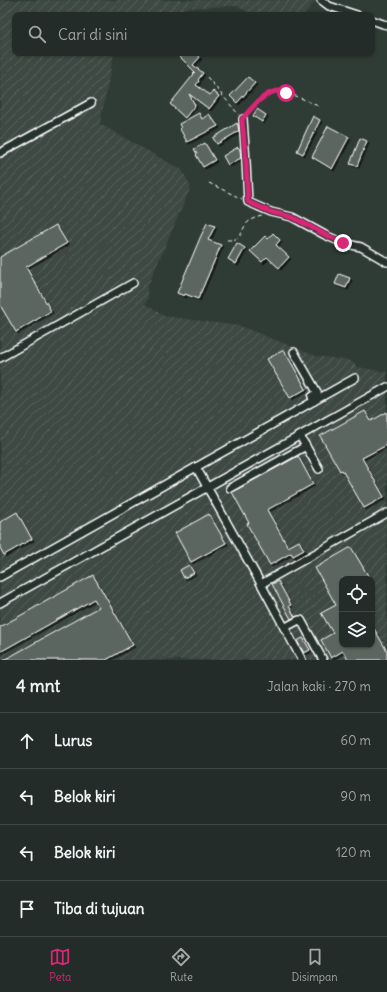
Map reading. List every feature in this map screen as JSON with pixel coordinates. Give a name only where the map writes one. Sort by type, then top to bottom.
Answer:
[{"type":"street","points":[[321,0],[329,6],[348,12]]},
{"type":"street","points":[[375,21],[387,24]]},
{"type":"street","points":[[0,153],[91,103]]},
{"type":"street","points":[[242,119],[248,202],[271,212],[292,217],[343,243],[361,247],[387,262]]},
{"type":"street","points":[[0,358],[133,283]]},
{"type":"street","points":[[294,352],[317,392],[312,397],[314,401]]},
{"type":"street","points":[[0,577],[355,378]]},
{"type":"street","points":[[0,604],[387,387]]},
{"type":"street","points":[[300,436],[319,469]]},
{"type":"street","points":[[230,488],[306,446]]},
{"type":"street","points":[[196,467],[302,660]]},
{"type":"street","points":[[261,584],[387,513]]},
{"type":"street","points":[[284,628],[301,620],[323,660]]},
{"type":"path","points":[[207,77],[242,119],[258,102],[273,92],[280,91],[320,107]]},
{"type":"path","points":[[209,183],[248,202]]},
{"type":"path","points":[[227,240],[238,238],[248,222],[271,212]]},
{"type":"shaded area","points":[[0,0],[316,0],[306,12],[249,12],[236,6],[186,8],[180,12],[12,12],[12,56],[113,56],[100,124],[182,170],[191,187],[147,288],[148,298],[145,304],[164,316],[240,326],[316,356],[350,360],[357,367],[387,372],[387,660],[0,660]]},
{"type":"building","points":[[179,56],[200,57],[193,65],[203,73],[196,85],[210,95],[213,91],[219,96],[209,109],[189,94],[195,105],[185,118],[170,104],[195,72]]},
{"type":"building","points":[[248,77],[255,83],[237,103],[230,96]]},
{"type":"building","points":[[257,109],[266,115],[262,122],[253,116]]},
{"type":"building","points":[[199,113],[202,119],[209,114],[218,126],[187,142],[179,124]]},
{"type":"building","points":[[313,116],[320,120],[303,154],[297,151]]},
{"type":"building","points":[[237,123],[239,131],[217,144],[213,138]]},
{"type":"building","points":[[328,126],[349,137],[332,169],[312,157]]},
{"type":"building","points":[[360,138],[367,141],[357,166],[350,164]]},
{"type":"building","points":[[205,143],[215,160],[203,167],[194,149]]},
{"type":"building","points":[[238,147],[241,158],[228,165],[223,156]]},
{"type":"building","points":[[207,223],[215,226],[208,240],[221,245],[198,299],[185,294],[184,296],[177,293]]},
{"type":"building","points":[[56,225],[67,243],[26,267],[51,311],[16,332],[0,305],[0,257]]},
{"type":"building","points":[[273,233],[280,240],[276,245],[289,257],[279,268],[267,257],[262,262],[250,251],[265,236],[268,239]]},
{"type":"building","points":[[237,243],[245,248],[236,264],[228,259]]},
{"type":"building","points":[[339,274],[350,278],[346,288],[335,284]]},
{"type":"building","points":[[284,350],[306,389],[290,398],[267,359]]},
{"type":"building","points":[[365,411],[371,421],[387,412],[387,443],[384,445],[385,446],[362,458],[384,497],[364,508],[320,436]]},
{"type":"building","points":[[298,456],[313,484],[267,510],[288,547],[299,541],[304,550],[293,556],[291,553],[270,565],[247,524],[249,523],[232,492]]},
{"type":"building","points":[[17,512],[32,539],[4,555],[0,548],[0,522]]},
{"type":"building","points":[[209,514],[226,543],[191,562],[175,533]]},
{"type":"building","points":[[351,547],[368,576],[339,576],[339,648],[375,648],[375,630],[387,651],[387,660],[348,660],[343,651],[331,658],[321,640],[333,633],[321,613],[336,605],[315,568]]},
{"type":"building","points":[[189,565],[194,573],[184,578],[180,570]]},
{"type":"building","points":[[93,575],[133,645],[106,660],[4,660],[99,607],[94,599],[0,652],[0,627]]},
{"type":"building","points":[[278,581],[291,605],[289,606],[295,617],[291,619],[272,584]]},
{"type":"building","points":[[303,638],[310,650],[304,653],[297,641]]},
{"type":"route","points":[[286,93],[280,91],[273,92],[266,96],[258,102],[242,119],[248,202],[271,212],[292,217],[343,243]]}]
